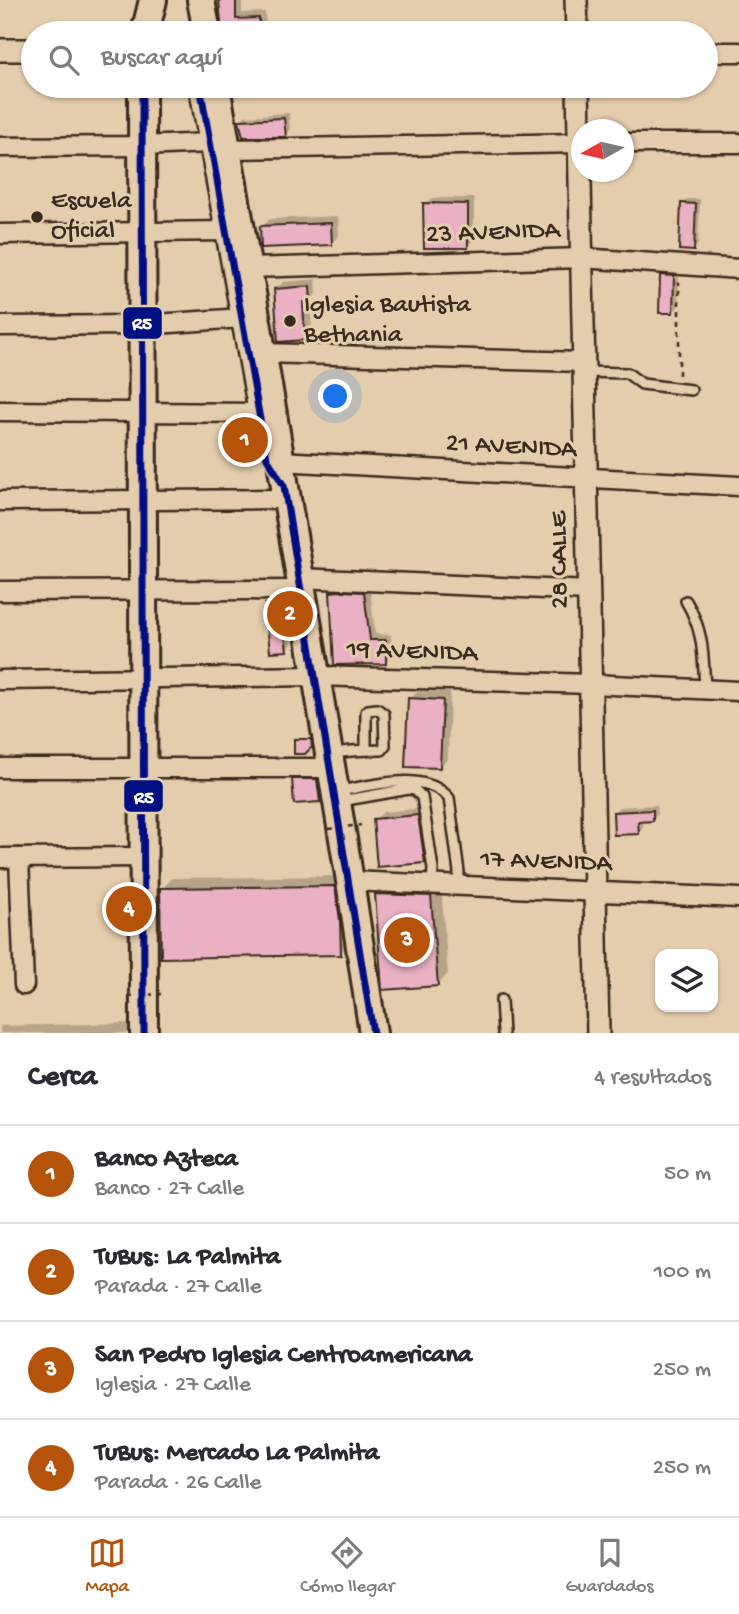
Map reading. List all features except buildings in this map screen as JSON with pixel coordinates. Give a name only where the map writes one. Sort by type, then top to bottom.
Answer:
[{"type":"main road","points":[[201,0],[204,21]]},
{"type":"main road","points":[[142,98],[144,1033]]},
{"type":"main road","points":[[217,98],[219,146],[248,268],[263,353],[373,1033]]},
{"type":"street","points":[[576,0],[577,21]]},
{"type":"street","points":[[0,50],[21,51]]},
{"type":"street","points":[[718,52],[739,52]]},
{"type":"street","points":[[204,98],[219,146],[226,231],[267,458],[283,482]]},
{"type":"street","name":"28 CALLE","points":[[578,98],[579,119]]},
{"type":"street","points":[[0,147],[571,143]]},
{"type":"street","points":[[634,143],[739,143]]},
{"type":"street","name":"28 CALLE","points":[[581,182],[598,1033]]},
{"type":"street","points":[[0,234],[226,231]]},
{"type":"street","name":"23 AVENIDA","points":[[248,268],[582,258],[739,269]]},
{"type":"street","points":[[0,326],[142,325],[242,318]]},
{"type":"street","points":[[263,353],[584,367]]},
{"type":"street","points":[[0,411],[260,413]]},
{"type":"street","name":"21 AVENIDA","points":[[0,501],[142,501],[283,482],[587,479],[739,486]]},
{"type":"street","points":[[0,591],[300,584],[589,591]]},
{"type":"street","name":"19 AVENIDA","points":[[0,680],[316,676],[739,691]]},
{"type":"street","points":[[0,768],[142,769],[333,779]]},
{"type":"street","points":[[0,858],[142,857]]},
{"type":"street","points":[[19,858],[24,985]]},
{"type":"street","name":"17 AVENIDA","points":[[350,881],[739,898]]},
{"type":"lane","points":[[584,367],[627,373],[642,384],[691,390]]},
{"type":"lane","points":[[685,601],[694,615],[702,637],[705,689]]},
{"type":"lane","points":[[333,779],[366,750],[382,750],[385,746],[384,714],[377,709],[366,712],[366,750]]},
{"type":"lane","points":[[333,779],[409,789],[419,793],[422,797],[433,869],[432,885]]},
{"type":"lane","points":[[333,779],[416,782],[443,791],[449,798],[460,872],[458,886]]},
{"type":"lane","points":[[501,1000],[503,1033]]},
{"type":"path","points":[[679,265],[679,375]]},
{"type":"path","points":[[328,829],[361,825]]},
{"type":"path","points":[[128,996],[161,994]]},
{"type":"transit line","name":"R5","points":[[142,98],[144,1033]]},
{"type":"transit line","name":"R5","points":[[202,98],[267,458],[284,486],[373,1033]]},
{"type":"place","name":"Escuela Oficial","points":[[37,217]]},
{"type":"place","name":"Iglesia Bautista Bethania","points":[[290,321]]},
{"type":"place","name":"Banco Azteca","points":[[245,440]]},
{"type":"place","name":"TuBus: La Palmita","points":[[290,614]]},
{"type":"place","name":"TuBus: Mercado La Palmita","points":[[129,909]]},
{"type":"place","name":"San Pedro Iglesia Centroamericana","points":[[407,940]]}]
